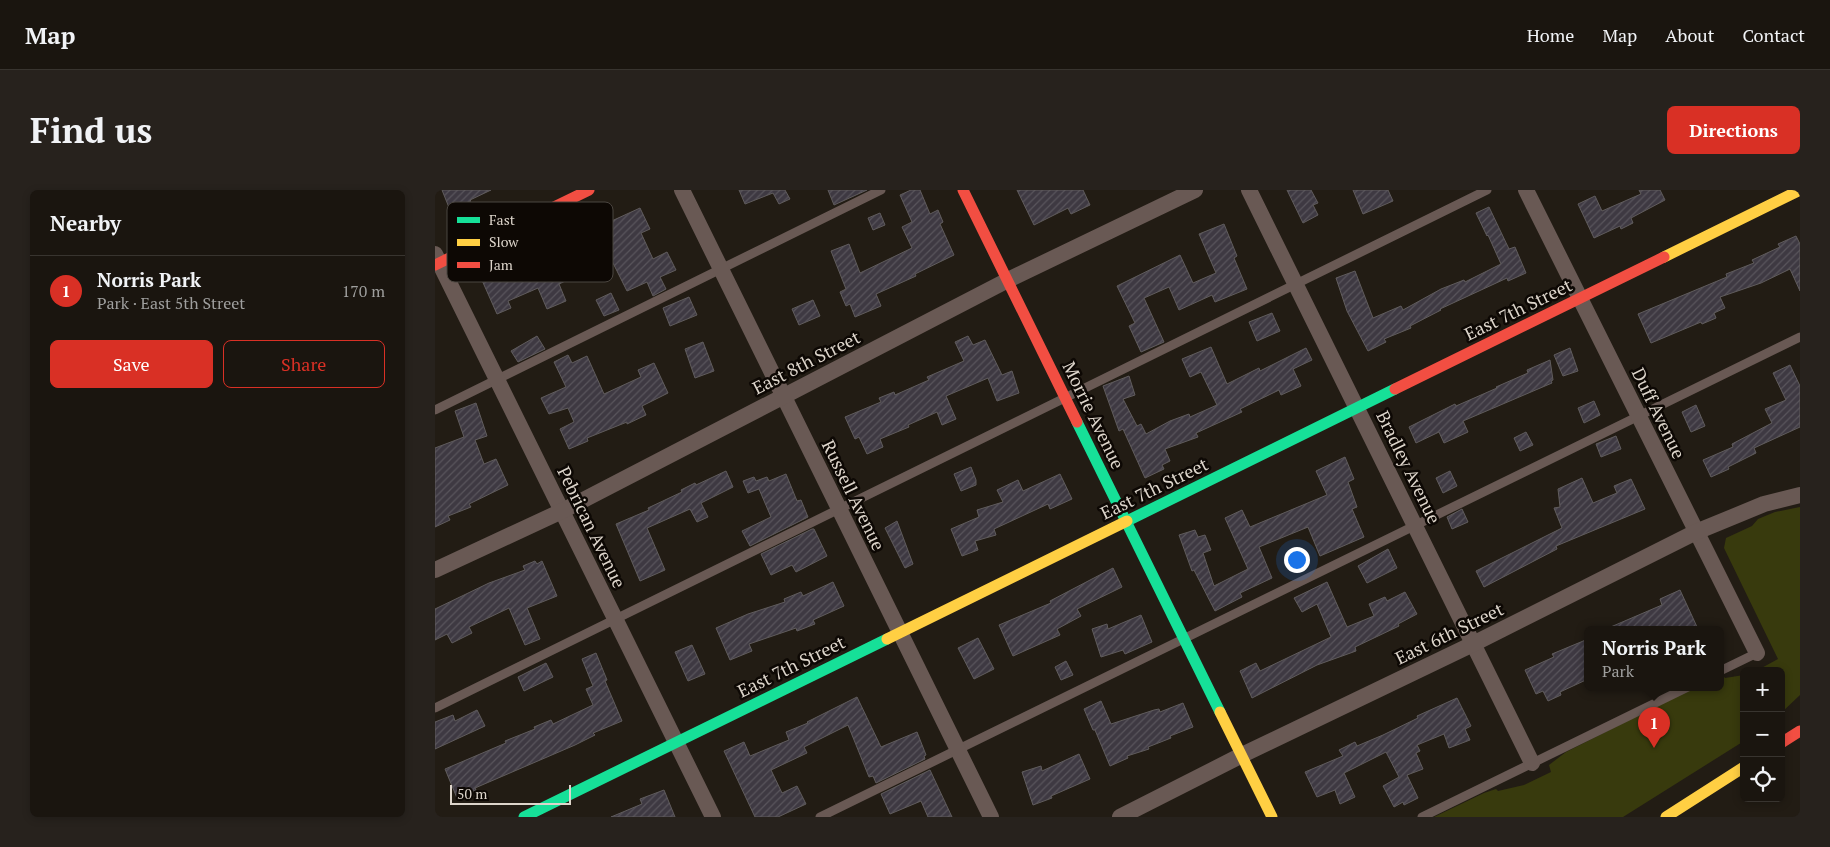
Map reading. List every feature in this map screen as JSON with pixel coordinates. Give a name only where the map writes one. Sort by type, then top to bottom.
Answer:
[{"type":"street","points":[[563,202],[589,190]]},
{"type":"street","name":"Russell Avenue","points":[[682,190],[991,817]]},
{"type":"street","name":"Morrie Avenue","points":[[963,190],[1272,817]]},
{"type":"street","name":"East 8th Street","points":[[435,570],[562,510],[1007,280],[1195,190]]},
{"type":"street","name":"Bradley Avenue","points":[[1249,190],[1532,763]]},
{"type":"street","name":"Duff Avenue","points":[[1526,190],[1757,653]]},
{"type":"street","name":"East 7th Street","points":[[524,817],[1800,190]]},
{"type":"street","name":"Pebrican Avenue","points":[[436,261],[562,510],[713,817]]},
{"type":"street","name":"East 6th Street","points":[[1120,817],[1696,532],[1764,504],[1800,495]]},
{"type":"street","points":[[1785,740],[1800,731]]},
{"type":"street","points":[[1666,817],[1740,770]]},
{"type":"lane","points":[[435,410],[881,190]]},
{"type":"lane","points":[[435,708],[1487,190]]},
{"type":"lane","points":[[820,817],[1800,337]]},
{"type":"lane","points":[[1724,669],[1757,653]]},
{"type":"lane","points":[[1422,817],[1680,691]]},
{"type":"shaded area","points":[[1800,507],[1800,695],[1785,709],[1785,667],[1763,667],[1778,659],[1724,548],[1726,538],[1752,526],[1758,519],[1775,512]]},
{"type":"shaded area","points":[[1740,676],[1740,744],[1623,817],[1434,817],[1484,793],[1496,789],[1498,791],[1524,785],[1551,772],[1549,765],[1566,752],[1687,691],[1724,691],[1724,677]]},
{"type":"building","points":[[442,190],[491,190],[469,202],[447,202]]},
{"type":"building","points":[[739,190],[785,190],[790,199],[779,204],[773,193],[745,204]]},
{"type":"building","points":[[828,190],[867,190],[834,205]]},
{"type":"building","points":[[911,190],[920,190],[930,214],[938,210],[943,222],[940,224],[954,255],[915,274],[916,276],[876,294],[881,306],[855,317],[850,304],[846,306],[840,292],[846,289],[831,251],[849,244],[860,273],[912,248],[902,227],[912,222],[900,195]]},
{"type":"building","points":[[1017,190],[1083,190],[1090,205],[1071,214],[1068,208],[1034,225]]},
{"type":"building","points":[[1287,190],[1311,190],[1318,203],[1313,205],[1318,215],[1303,223]]},
{"type":"building","points":[[1353,190],[1388,190],[1393,201],[1363,214]]},
{"type":"building","points":[[1639,190],[1660,190],[1665,200],[1631,218],[1633,223],[1621,229],[1620,226],[1594,238],[1578,204],[1595,196],[1602,211],[1641,194]]},
{"type":"building","points":[[1489,207],[1509,249],[1515,247],[1526,273],[1508,281],[1507,278],[1440,309],[1410,326],[1411,328],[1384,339],[1386,342],[1368,351],[1347,311],[1336,278],[1355,271],[1373,318],[1401,306],[1403,310],[1441,289],[1464,280],[1465,282],[1501,264],[1476,213]]},
{"type":"building","points":[[640,208],[650,229],[641,233],[653,259],[667,252],[676,270],[660,277],[666,289],[653,296],[647,282],[627,291],[613,263],[613,220]]},
{"type":"building","points":[[880,213],[885,225],[873,230],[868,218]]},
{"type":"building","points":[[1224,224],[1237,256],[1234,258],[1247,289],[1215,302],[1212,295],[1179,310],[1169,287],[1144,298],[1164,342],[1141,352],[1129,326],[1135,323],[1117,286],[1180,255],[1193,283],[1216,273],[1199,234]]},
{"type":"building","points":[[1796,236],[1800,244],[1800,291],[1790,269],[1761,283],[1720,297],[1725,308],[1714,313],[1716,318],[1702,324],[1701,322],[1651,343],[1638,314],[1727,277],[1726,274],[1754,263],[1752,260],[1780,247],[1778,244]]},
{"type":"building","points":[[483,282],[563,282],[559,284],[566,301],[547,309],[538,288],[508,301],[511,308],[497,314]]},
{"type":"building","points":[[611,293],[619,310],[604,316],[596,300]]},
{"type":"building","points":[[689,297],[697,315],[670,326],[663,308]]},
{"type":"building","points":[[813,300],[820,316],[799,325],[792,309]]},
{"type":"building","points":[[1272,313],[1280,331],[1257,341],[1249,322]]},
{"type":"building","points":[[537,336],[545,349],[518,362],[511,351]]},
{"type":"building","points":[[968,336],[973,345],[985,340],[1002,375],[1012,371],[1019,393],[997,401],[988,378],[946,396],[956,419],[942,425],[937,412],[908,425],[909,427],[880,439],[883,447],[867,454],[859,437],[855,439],[845,417],[881,402],[879,398],[894,392],[895,395],[929,380],[927,377],[964,361],[955,342]]},
{"type":"building","points":[[703,342],[714,371],[695,378],[685,349]]},
{"type":"building","points":[[1211,347],[1227,384],[1259,368],[1260,371],[1306,348],[1312,360],[1293,369],[1301,386],[1281,395],[1279,390],[1240,409],[1242,412],[1196,433],[1198,437],[1165,449],[1170,461],[1162,465],[1164,469],[1145,478],[1123,429],[1119,431],[1103,386],[1129,376],[1135,395],[1123,399],[1137,426],[1141,424],[1146,434],[1170,421],[1189,414],[1190,417],[1217,405],[1201,372],[1190,377],[1182,359]]},
{"type":"building","points":[[1570,348],[1578,371],[1563,376],[1554,355]]},
{"type":"building","points":[[568,355],[572,363],[587,356],[604,394],[641,377],[638,370],[654,363],[668,393],[642,406],[646,415],[587,438],[588,441],[569,449],[560,429],[574,422],[568,408],[549,414],[541,398],[566,387],[554,362]]},
{"type":"building","points":[[1550,360],[1552,383],[1463,421],[1468,432],[1444,443],[1439,432],[1416,443],[1409,427],[1455,404],[1456,406],[1497,388],[1528,373],[1527,370]]},
{"type":"building","points":[[1790,365],[1800,386],[1800,427],[1754,448],[1756,453],[1711,477],[1703,460],[1733,447],[1732,444],[1772,423],[1765,409],[1786,400],[1773,373]]},
{"type":"building","points":[[1594,401],[1600,415],[1584,423],[1578,408]]},
{"type":"building","points":[[476,403],[487,436],[475,440],[484,464],[496,459],[508,485],[469,504],[471,507],[448,516],[450,520],[435,527],[435,448],[464,437],[455,411]]},
{"type":"building","points":[[1696,405],[1705,426],[1691,432],[1682,412]]},
{"type":"building","points":[[1526,432],[1533,445],[1520,451],[1514,438]]},
{"type":"building","points":[[1616,436],[1621,449],[1601,457],[1596,444]]},
{"type":"building","points":[[1345,457],[1354,479],[1348,482],[1357,507],[1352,509],[1364,537],[1320,556],[1308,527],[1259,547],[1272,578],[1240,593],[1242,597],[1215,611],[1194,570],[1192,571],[1179,535],[1195,530],[1198,537],[1205,535],[1211,550],[1203,553],[1214,586],[1248,569],[1225,518],[1242,510],[1250,527],[1327,495],[1316,471]]},
{"type":"building","points":[[971,467],[976,485],[961,491],[954,474]]},
{"type":"building","points":[[726,471],[733,487],[701,503],[708,517],[697,522],[690,509],[647,528],[665,570],[640,581],[616,524],[649,510],[648,508],[682,492],[681,490],[695,483],[696,485]]},
{"type":"building","points":[[1450,471],[1457,486],[1443,493],[1436,478]]},
{"type":"building","points":[[786,474],[797,501],[801,500],[808,517],[750,546],[742,531],[771,517],[759,489],[748,493],[743,481],[754,477],[756,481],[767,477],[769,481]]},
{"type":"building","points":[[1060,474],[1072,499],[1050,509],[1048,504],[994,529],[996,535],[975,541],[978,550],[962,556],[951,529],[979,517],[977,510],[1003,502],[997,490],[1018,480],[1023,491]]},
{"type":"building","points":[[1582,478],[1593,503],[1617,493],[1614,486],[1631,479],[1645,509],[1556,546],[1557,549],[1484,587],[1476,571],[1562,528],[1554,508],[1560,507],[1558,489]]},
{"type":"building","points":[[1462,509],[1468,522],[1452,529],[1447,517]]},
{"type":"building","points":[[897,521],[913,564],[905,568],[885,528]]},
{"type":"building","points":[[814,529],[827,556],[796,572],[792,565],[771,575],[761,554]]},
{"type":"building","points":[[1388,549],[1397,568],[1367,583],[1358,566]]},
{"type":"building","points":[[535,561],[537,564],[542,561],[557,596],[527,608],[540,639],[525,645],[509,608],[469,627],[472,633],[452,643],[447,634],[435,640],[435,609],[489,583],[525,570],[523,566]]},
{"type":"building","points":[[1113,568],[1122,587],[1077,609],[1081,616],[1057,629],[1060,635],[1013,656],[999,625],[1051,603],[1050,601]]},
{"type":"building","points":[[833,582],[844,606],[813,620],[815,624],[797,631],[796,628],[749,644],[752,651],[730,660],[716,628],[748,614],[785,602],[784,599],[801,592],[803,596]]},
{"type":"building","points":[[1327,582],[1347,627],[1374,616],[1369,604],[1385,597],[1387,601],[1405,592],[1417,614],[1398,624],[1399,626],[1355,647],[1356,651],[1317,665],[1252,698],[1240,671],[1256,663],[1260,671],[1331,637],[1317,604],[1302,612],[1294,598]]},
{"type":"building","points":[[1680,590],[1697,626],[1613,626],[1662,605],[1660,599]]},
{"type":"building","points":[[1141,615],[1152,642],[1125,654],[1123,650],[1101,657],[1092,629],[1107,624],[1108,629]]},
{"type":"building","points":[[978,638],[994,669],[974,679],[958,648]]},
{"type":"building","points":[[1584,641],[1584,681],[1560,692],[1561,695],[1548,701],[1543,691],[1536,694],[1525,670],[1554,657],[1552,654]]},
{"type":"building","points":[[692,645],[705,674],[688,681],[675,652]]},
{"type":"building","points":[[596,653],[607,680],[605,681],[622,721],[593,733],[595,735],[575,745],[475,788],[476,790],[457,798],[445,769],[506,743],[505,741],[535,729],[534,727],[551,720],[553,724],[593,705],[586,689],[593,686],[582,659]]},
{"type":"building","points":[[1066,661],[1073,675],[1061,680],[1055,667]]},
{"type":"building","points":[[546,663],[553,677],[524,691],[518,677]]},
{"type":"building","points":[[857,697],[881,747],[917,732],[926,755],[924,756],[925,759],[876,783],[873,776],[869,777],[848,725],[804,747],[807,753],[771,770],[782,793],[797,786],[806,804],[778,817],[755,817],[724,751],[744,742],[750,756],[789,740],[786,732],[808,723]]},
{"type":"building","points":[[1457,698],[1471,726],[1465,729],[1470,740],[1449,748],[1444,734],[1417,745],[1420,751],[1416,753],[1423,769],[1407,775],[1418,798],[1404,805],[1403,802],[1394,807],[1383,786],[1399,777],[1386,752],[1344,773],[1355,797],[1340,804],[1335,790],[1317,797],[1305,772],[1343,756],[1339,750],[1355,742],[1357,746],[1383,735],[1418,718],[1417,716]]},
{"type":"building","points":[[1101,701],[1111,724],[1154,710],[1159,709],[1160,712],[1183,703],[1193,727],[1148,747],[1149,749],[1127,756],[1128,758],[1110,766],[1084,709]]},
{"type":"building","points":[[477,710],[485,726],[435,749],[435,722],[453,715],[455,721]]},
{"type":"building","points":[[1079,754],[1090,779],[1051,796],[1052,798],[1033,805],[1022,772],[1041,766],[1042,771]]},
{"type":"building","points":[[930,770],[952,817],[928,817],[921,801],[890,814],[881,794]]},
{"type":"building","points":[[664,790],[675,817],[611,817],[642,804],[640,799]]},
{"type":"traffic: fast","points":[[1127,521],[1395,389]]},
{"type":"traffic: fast","points":[[1077,422],[1220,712]]},
{"type":"traffic: fast","points":[[524,817],[887,639]]},
{"type":"traffic: slow","points":[[1664,257],[1800,190]]},
{"type":"traffic: slow","points":[[887,639],[1127,521]]},
{"type":"traffic: slow","points":[[1220,712],[1272,817]]},
{"type":"traffic: slow","points":[[1666,817],[1740,770]]},
{"type":"traffic: jam","points":[[564,202],[589,190]]},
{"type":"traffic: jam","points":[[963,190],[1077,422]]},
{"type":"traffic: jam","points":[[1395,389],[1664,257]]},
{"type":"traffic: jam","points":[[435,265],[447,259]]},
{"type":"traffic: jam","points":[[1785,740],[1800,731]]},
{"type":"place","name":"Norris Park","points":[[1654,748]]}]
